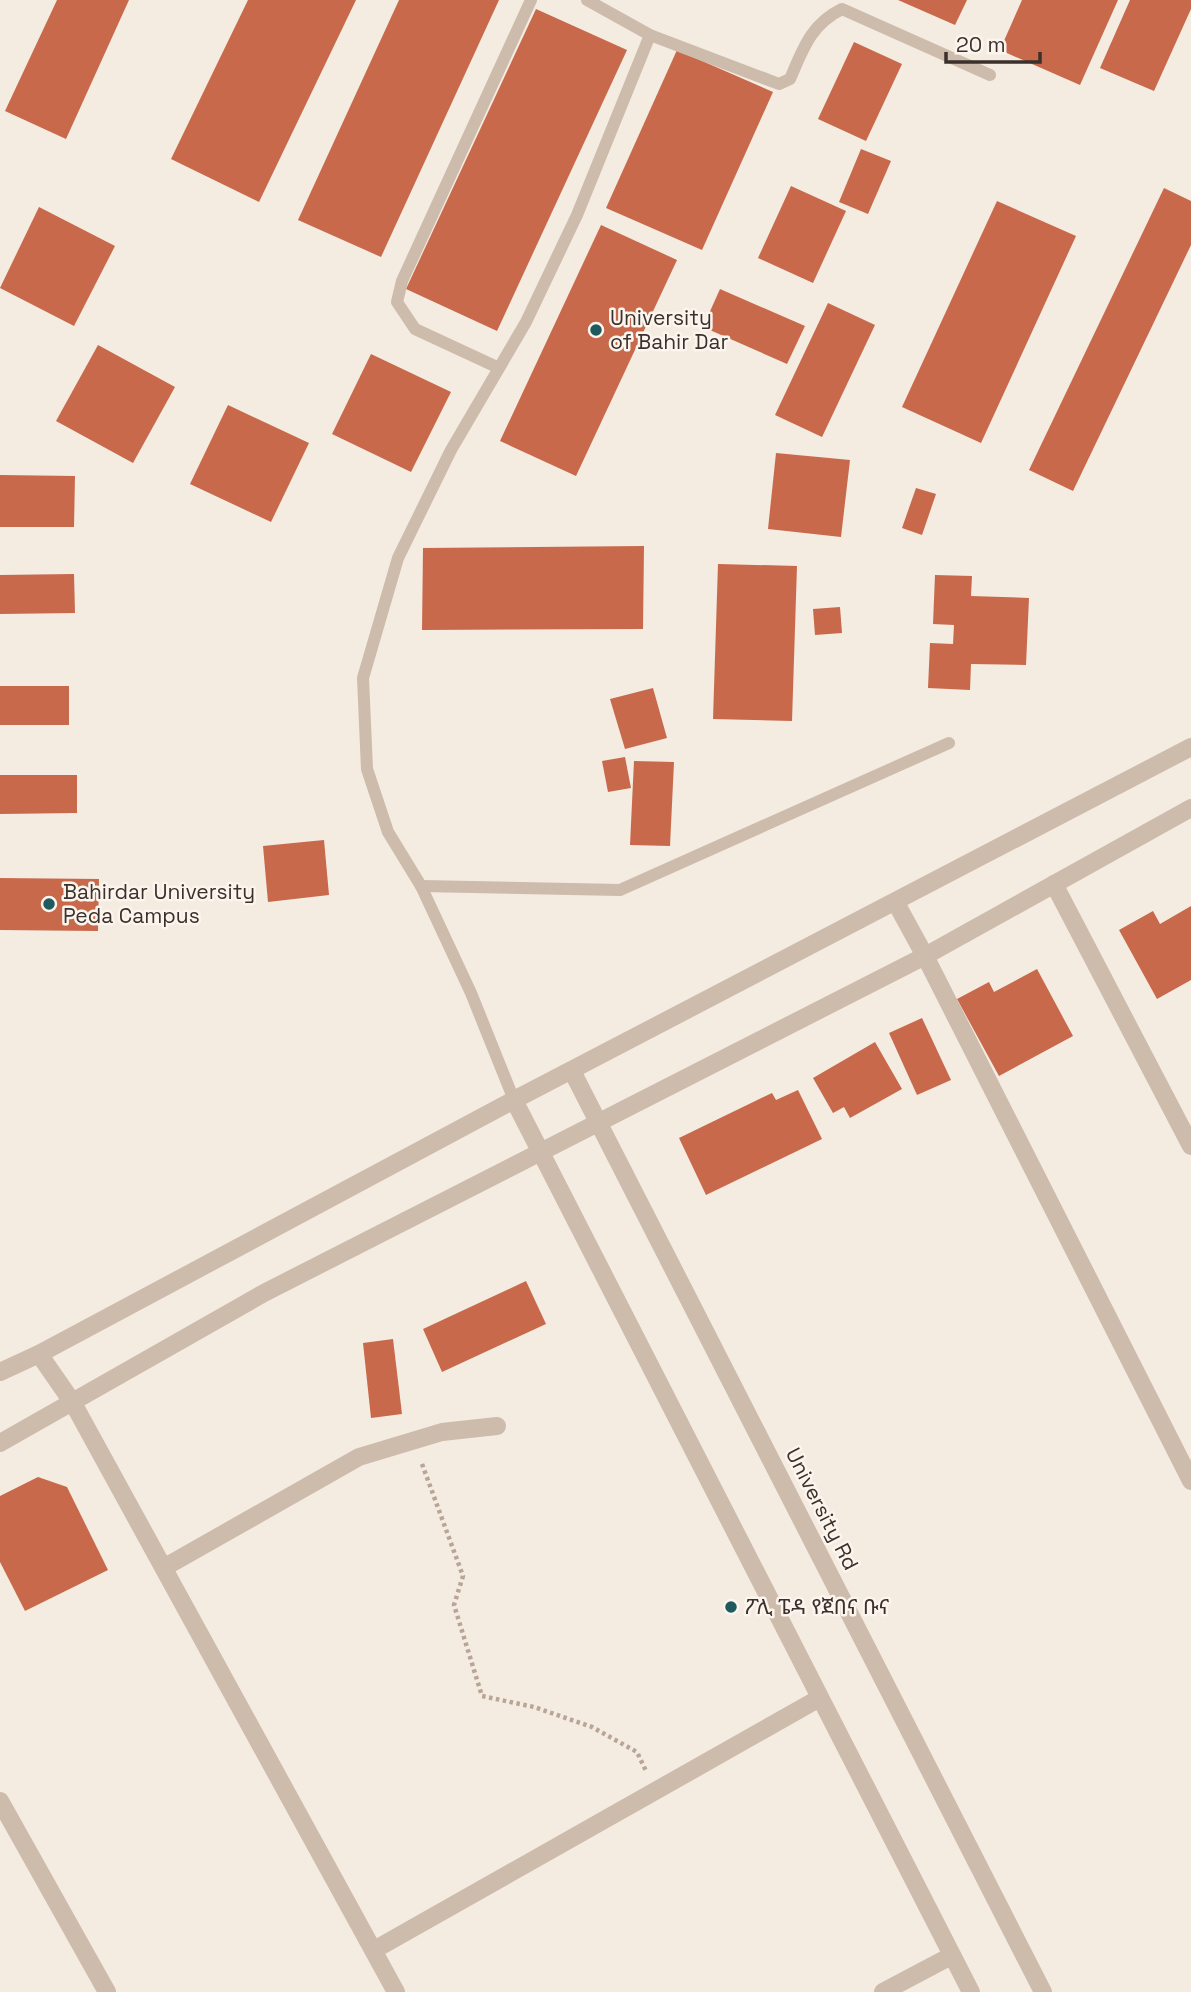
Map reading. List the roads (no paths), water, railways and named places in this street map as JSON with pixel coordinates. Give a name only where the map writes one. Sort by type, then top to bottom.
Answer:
[{"type":"street","points":[[0,1372],[39,1354],[514,1100],[1191,747]]},
{"type":"street","points":[[0,1443],[264,1293],[925,956],[1191,808]]},
{"type":"street","points":[[1054,884],[1191,1146]]},
{"type":"street","points":[[896,903],[1191,1481]]},
{"type":"street","name":"University Rd","points":[[572,1071],[1044,1992]]},
{"type":"street","points":[[514,1100],[818,1699],[971,1992]]},
{"type":"street","points":[[39,1354],[74,1403],[396,1992]]},
{"type":"street","points":[[165,1567],[359,1457],[442,1432],[498,1426]]},
{"type":"street","points":[[374,1950],[818,1699]]},
{"type":"street","points":[[0,1801],[107,1992]]},
{"type":"street","points":[[883,1992],[951,1956]]},
{"type":"lane","points":[[499,368],[415,328],[397,302],[402,281],[531,0]]},
{"type":"lane","points":[[587,0],[650,35],[779,84],[790,79],[810,33],[824,18],[842,9],[990,75]]},
{"type":"lane","points":[[514,1100],[471,993],[421,886],[388,832],[367,769],[363,678],[398,558],[452,450],[526,322],[577,215],[650,35]]},
{"type":"lane","points":[[421,886],[620,890],[949,743]]},
{"type":"place","name":"University of Bahir Dar","points":[[596,330]]},
{"type":"place","name":"Bahirdar University Peda Campus","points":[[49,904]]},
{"type":"place","name":"ፖሊ ፔዳ የጀበና ቡና","points":[[731,1607]]}]
